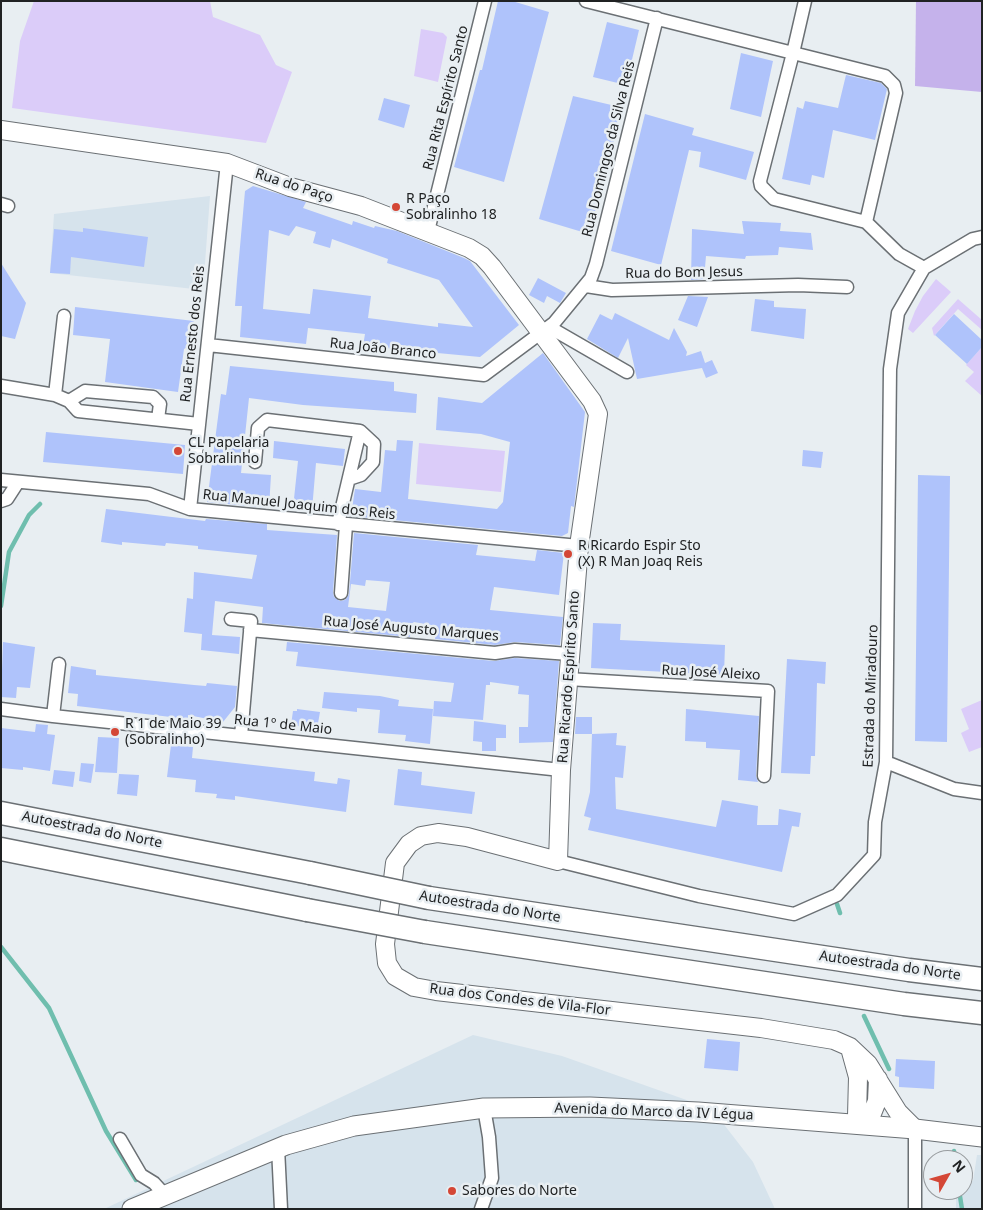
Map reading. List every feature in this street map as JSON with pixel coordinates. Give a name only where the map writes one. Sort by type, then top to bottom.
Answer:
[{"type":"highway","name":"Autoestrada do Norte","points":[[1,813],[429,898],[899,969],[982,979]]},
{"type":"highway","points":[[1,849],[425,932],[904,1004],[982,1013]]},
{"type":"main road","name":"Avenida do Marco da IV Légua","points":[[132,1209],[164,1194],[278,1148],[354,1126],[484,1108],[590,1107],[838,1123],[981,1135]]},
{"type":"street","name":"Rua Rita Espírito Santo","points":[[428,231],[485,1]]},
{"type":"street","points":[[586,1],[885,76],[894,85],[896,93],[866,222]]},
{"type":"street","points":[[805,1],[760,181],[762,186],[774,199],[866,222],[899,254],[924,268]]},
{"type":"street","name":"Rua Domingos da Silva Reis","points":[[586,286],[596,264],[657,18]]},
{"type":"street","name":"Rua do Paço","points":[[1,130],[227,163],[290,187],[361,206],[428,231],[469,248],[482,256],[545,330]]},
{"type":"street","name":"Rua Ernesto dos Reis","points":[[190,509],[227,163]]},
{"type":"street","name":"Estrada do Miradouro","points":[[558,861],[699,896],[794,914],[837,895],[874,855],[875,822],[886,762],[890,368],[898,313],[924,268],[972,238],[982,237]]},
{"type":"street","name":"Rua do Bom Jesus","points":[[586,286],[612,290],[798,285],[847,287]]},
{"type":"street","points":[[586,286],[545,330],[627,372]]},
{"type":"street","points":[[55,395],[64,316]]},
{"type":"street","name":"Rua João Branco","points":[[208,345],[484,375],[545,330]]},
{"type":"street","name":"Rua Ricardo Espírito Santo","points":[[545,330],[592,401],[598,414],[579,546],[569,654],[558,861]]},
{"type":"street","points":[[1,386],[55,395],[69,401],[78,411],[199,424]]},
{"type":"street","points":[[69,401],[85,391],[153,397],[160,404],[158,419]]},
{"type":"street","points":[[255,462],[258,428],[267,420],[360,431],[374,444],[373,462],[361,475],[349,479]]},
{"type":"street","points":[[341,593],[342,525],[349,479],[360,431]]},
{"type":"street","name":"Rua Manuel Joaquim dos Reis","points":[[1,480],[149,494],[190,509],[342,525],[579,546]]},
{"type":"street","points":[[1,501],[7,499],[18,482]]},
{"type":"street","points":[[231,619],[251,621],[241,736]]},
{"type":"street","name":"Rua José Augusto Marques","points":[[250,630],[495,653],[515,650],[569,654]]},
{"type":"street","points":[[52,716],[59,664]]},
{"type":"street","name":"Rua José Aleixo","points":[[568,679],[768,691],[764,776]]},
{"type":"street","name":"Rua 1º de Maio","points":[[1,709],[562,770]]},
{"type":"street","points":[[886,762],[954,789],[982,793]]},
{"type":"street","name":"Rua dos Condes de Vila-Flor","points":[[558,861],[467,837],[438,833],[422,836],[409,844],[395,863],[385,944],[387,963],[395,976],[414,987],[436,991],[761,1028],[834,1040],[850,1047],[868,1064],[898,1112],[915,1129]]},
{"type":"street","points":[[850,1047],[858,1077],[857,1116],[863,1125],[871,1116],[877,1101],[878,1078]]},
{"type":"street","points":[[838,1123],[849,1116],[856,1104]]},
{"type":"street","points":[[481,1209],[492,1178],[489,1136],[484,1108]]},
{"type":"street","points":[[915,1129],[915,1209]]},
{"type":"street","points":[[120,1140],[141,1175],[154,1183],[164,1194]]},
{"type":"street","points":[[278,1148],[281,1209]]},
{"type":"shaded area","points":[[34,1],[210,1],[213,17],[260,35],[276,65],[292,72],[266,143],[12,108],[20,41]]},
{"type":"shaded area","points":[[916,1],[982,1],[982,92],[915,86]]},
{"type":"shaded area","points":[[421,29],[443,33],[447,37],[438,82],[414,76]]},
{"type":"shaded area","points":[[210,196],[203,290],[50,273],[54,214]]},
{"type":"shaded area","points":[[936,279],[951,292],[913,333],[908,329],[915,311],[923,296]]},
{"type":"shaded area","points":[[958,299],[982,320],[982,330],[958,309],[934,336],[932,328]]},
{"type":"shaded area","points":[[982,347],[982,396],[965,381],[974,372],[966,365]]},
{"type":"shaded area","points":[[419,443],[505,451],[501,492],[416,484]]},
{"type":"shaded area","points":[[982,700],[982,747],[969,752],[961,733],[969,729],[961,709]]},
{"type":"shaded area","points":[[473,1035],[562,1056],[712,1109],[753,1162],[775,1209],[104,1209]]},
{"type":"shaded area","points":[[977,1155],[982,1155],[982,1209],[956,1209],[956,1200],[973,1200],[973,1181]]},
{"type":"building","points":[[498,1],[512,1],[549,12],[504,182],[454,167],[480,70],[482,70]]},
{"type":"building","points":[[607,22],[639,30],[626,85],[593,77]]},
{"type":"building","points":[[741,53],[773,61],[761,117],[730,109]]},
{"type":"building","points":[[846,75],[881,83],[887,89],[875,140],[833,130],[824,178],[812,175],[810,185],[782,179],[797,107],[803,109],[805,101],[838,108]]},
{"type":"building","points":[[573,96],[620,107],[614,140],[589,234],[539,219]]},
{"type":"building","points":[[384,98],[410,105],[404,128],[378,120]]},
{"type":"building","points":[[645,114],[694,128],[692,135],[754,152],[746,180],[699,167],[701,152],[689,150],[661,265],[611,251]]},
{"type":"building","points":[[253,186],[306,202],[303,208],[352,225],[353,221],[374,228],[375,226],[397,231],[464,258],[470,261],[519,325],[480,357],[363,346],[365,334],[308,328],[306,344],[240,337],[242,306],[235,306],[245,191]],"holes":[[[296,226],[316,232],[313,243],[330,248],[332,239],[388,259],[387,263],[439,280],[473,327],[438,323],[438,327],[368,318],[371,296],[313,289],[310,314],[263,309],[269,230],[289,236]]]},
{"type":"building","points":[[742,221],[781,223],[780,231],[811,233],[813,250],[779,247],[778,255],[746,256],[745,259],[706,256],[704,279],[691,280],[692,229],[744,234]]},
{"type":"building","points":[[83,228],[148,237],[144,267],[71,257],[70,274],[50,273],[54,229],[83,232]]},
{"type":"building","points":[[1,263],[26,303],[15,339],[1,336]]},
{"type":"building","points":[[538,278],[566,293],[560,303],[547,296],[544,303],[529,295]]},
{"type":"building","points":[[688,296],[708,297],[697,327],[678,320]]},
{"type":"building","points":[[755,299],[774,301],[774,307],[806,309],[804,339],[751,331]]},
{"type":"building","points":[[75,307],[194,321],[191,345],[184,349],[178,392],[105,382],[110,339],[73,335]]},
{"type":"building","points":[[615,313],[669,340],[674,328],[687,352],[686,356],[701,351],[705,363],[712,360],[718,373],[706,378],[702,368],[637,379],[628,338],[618,358],[587,339],[600,314],[612,320]]},
{"type":"building","points":[[954,314],[982,340],[982,347],[967,364],[935,335]]},
{"type":"building","points":[[543,353],[585,412],[574,507],[571,506],[568,533],[562,536],[351,516],[355,489],[381,492],[385,450],[396,451],[397,440],[413,441],[408,499],[497,509],[503,502],[510,442],[481,434],[436,430],[438,397],[482,403]]},
{"type":"building","points":[[230,366],[394,382],[394,391],[417,394],[416,413],[303,405],[249,398],[241,473],[271,475],[269,508],[207,502],[221,394],[226,395]]},
{"type":"building","points":[[46,432],[185,445],[183,474],[43,462]]},
{"type":"building","points":[[274,441],[345,449],[343,466],[316,463],[312,510],[293,508],[298,461],[273,458]]},
{"type":"building","points":[[803,450],[823,452],[821,468],[802,466]]},
{"type":"building","points":[[918,475],[950,476],[947,742],[915,741]]},
{"type":"building","points":[[106,509],[205,521],[206,519],[267,524],[267,530],[337,535],[333,592],[334,597],[340,601],[345,600],[349,594],[354,533],[478,545],[476,555],[535,561],[537,550],[564,553],[559,595],[494,587],[490,610],[563,617],[560,645],[515,642],[495,645],[435,639],[437,626],[414,622],[411,624],[410,637],[262,623],[263,607],[215,601],[212,635],[240,637],[239,654],[201,650],[202,634],[184,632],[187,598],[193,599],[194,572],[252,579],[257,555],[198,549],[198,546],[166,543],[165,546],[122,542],[122,545],[101,542]],"holes":[[[366,580],[390,582],[386,611],[348,607],[351,584],[365,586]]]},
{"type":"building","points":[[593,623],[621,624],[620,640],[725,645],[724,675],[591,668]]},
{"type":"building","points":[[3,642],[35,647],[30,688],[17,687],[16,698],[1,697]]},
{"type":"building","points":[[287,642],[494,661],[515,658],[559,661],[553,742],[519,743],[519,727],[528,727],[529,695],[518,694],[519,686],[490,682],[490,685],[486,685],[483,720],[433,716],[434,701],[451,702],[454,683],[296,666],[298,652],[286,651]]},
{"type":"building","points":[[787,659],[826,662],[825,684],[817,683],[815,756],[811,756],[810,774],[781,773]]},
{"type":"building","points":[[71,666],[96,670],[96,675],[206,686],[207,683],[237,686],[235,707],[223,722],[188,715],[188,719],[77,706],[78,694],[68,693]]},
{"type":"building","points":[[324,692],[380,696],[399,700],[398,706],[433,709],[430,744],[405,741],[406,735],[378,733],[380,710],[357,708],[357,712],[322,708]]},
{"type":"building","points":[[297,709],[320,712],[317,729],[291,725],[293,711],[297,711]]},
{"type":"building","points":[[686,709],[759,716],[756,776],[758,782],[738,780],[740,750],[706,748],[706,742],[685,741]]},
{"type":"building","points":[[576,717],[592,717],[592,734],[575,734]]},
{"type":"building","points":[[474,721],[506,725],[506,738],[496,738],[496,751],[482,751],[482,742],[473,741]]},
{"type":"building","points":[[36,724],[48,725],[47,734],[55,735],[50,771],[23,767],[23,770],[1,768],[1,728],[35,732]]},
{"type":"building","points":[[617,733],[616,745],[626,746],[623,778],[615,777],[616,809],[716,827],[722,800],[758,806],[757,825],[778,825],[779,809],[801,813],[799,827],[792,826],[782,872],[588,830],[591,818],[584,816],[590,792],[592,734]]},
{"type":"building","points":[[98,737],[119,738],[117,773],[95,772]]},
{"type":"building","points":[[171,745],[193,747],[192,758],[315,772],[314,781],[337,784],[338,778],[350,780],[346,812],[235,796],[235,800],[216,798],[217,794],[195,792],[196,780],[167,777]]},
{"type":"building","points":[[81,763],[94,764],[91,783],[79,781]]},
{"type":"building","points":[[398,769],[422,772],[421,785],[475,792],[472,814],[394,805]]},
{"type":"building","points":[[54,770],[75,772],[73,787],[52,784]]},
{"type":"building","points":[[119,774],[139,775],[137,796],[117,794]]},
{"type":"building","points":[[707,1039],[740,1042],[738,1071],[704,1068]]},
{"type":"building","points":[[896,1059],[935,1061],[934,1089],[899,1087],[899,1077],[895,1076]]},
{"type":"waterway","points":[[1,606],[9,552],[29,515],[40,504]]},
{"type":"waterway","points":[[837,904],[840,913]]},
{"type":"waterway","points":[[1,947],[49,1008],[106,1131],[136,1180]]},
{"type":"waterway","points":[[864,1016],[889,1069]]},
{"type":"waterway","points":[[961,1200],[962,1209]]},
{"type":"place","name":"R Paço Sobralinho 18","points":[[396,207]]},
{"type":"place","name":"CL Papelaria Sobralinho","points":[[178,451]]},
{"type":"place","name":"R Ricardo Espir Sto (X) R Man Joaq Reis","points":[[568,554]]},
{"type":"place","name":"R 1 de Maio 39 (Sobralinho)","points":[[115,732]]},
{"type":"place","name":"Sabores do Norte","points":[[452,1191]]}]
